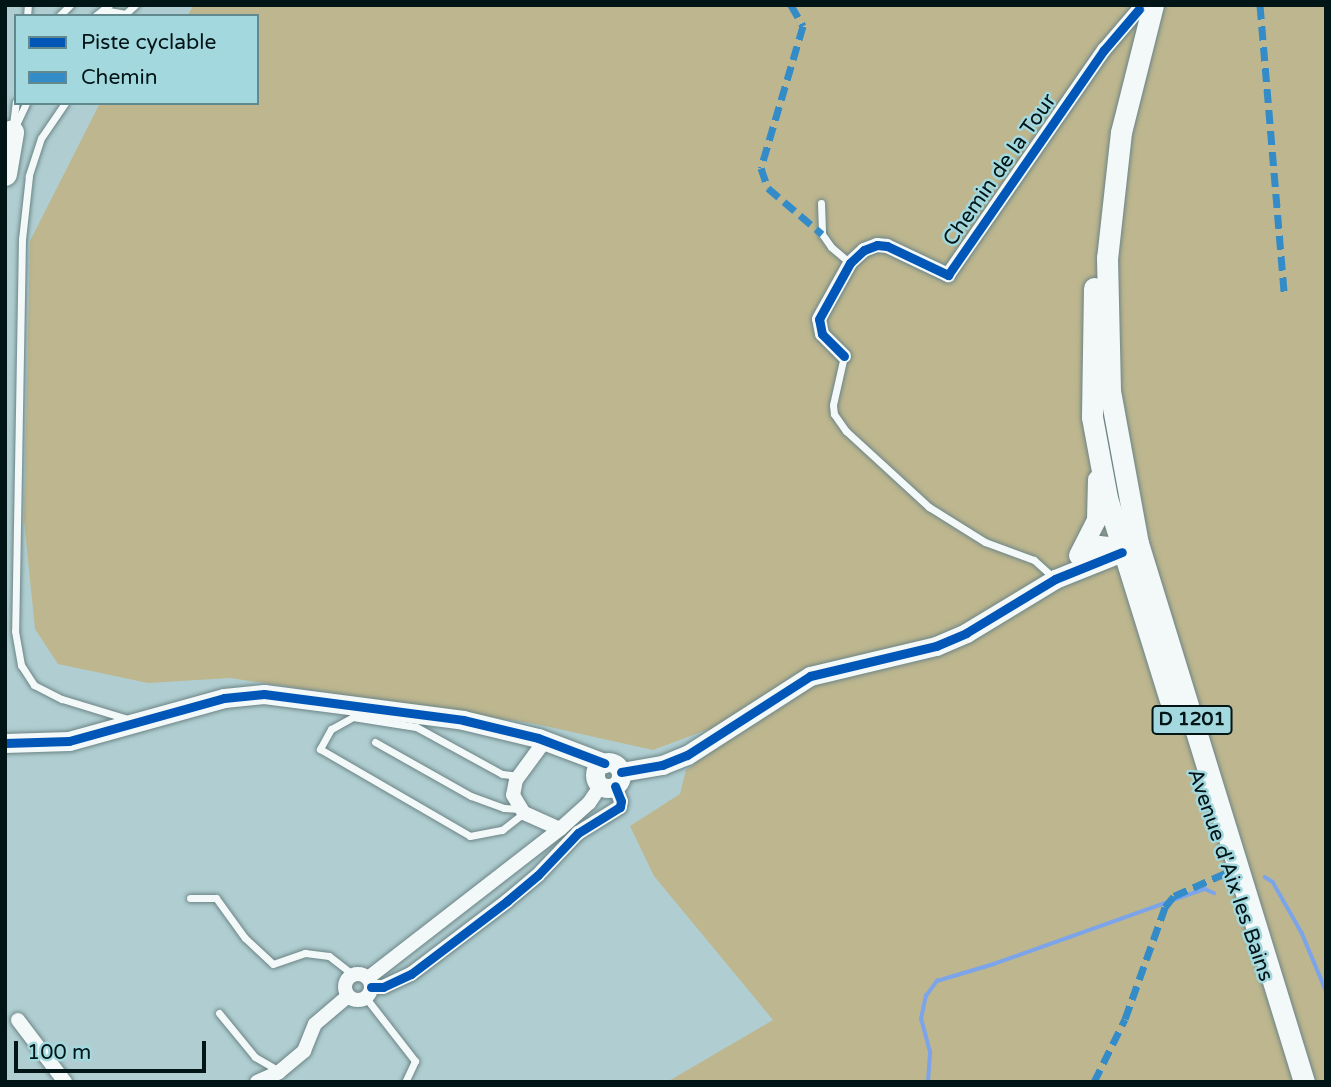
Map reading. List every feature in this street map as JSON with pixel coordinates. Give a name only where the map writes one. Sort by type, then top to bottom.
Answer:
[{"type":"highway","points":[[5,174],[12,133]]},
{"type":"main road","name":"Avenue d'Aix les Bains","points":[[1144,6],[1121,132],[1107,258],[1110,391],[1138,543],[1177,675],[1265,948],[1292,1045]]},
{"type":"main road","name":"Avenue d'Aix les Bains","points":[[1144,6],[1107,142],[1094,266],[1092,417],[1107,498],[1122,552],[1228,872],[1304,1082]]},
{"type":"main road","points":[[1110,391],[1111,434],[1128,529],[1122,552]]},
{"type":"street","name":"Chemin de la Tour","points":[[844,356],[822,334],[819,319],[850,263],[864,250],[877,244],[887,246],[948,275],[1104,50],[1144,6]]},
{"type":"street","points":[[1055,579],[1080,553],[1090,536],[1098,505],[1092,417]]},
{"type":"street","points":[[1080,553],[1098,545],[1122,552],[1136,563],[1162,645],[1177,675]]},
{"type":"street","points":[[559,829],[522,811],[513,795],[519,776],[538,738],[607,776],[621,801],[620,807],[578,833],[538,875],[411,974],[383,986],[364,985],[346,981],[348,996],[357,1001],[364,985],[559,829],[589,803],[607,776],[662,765],[687,755],[810,676],[936,646],[966,633],[1055,579],[1122,552]]},
{"type":"street","points":[[5,743],[69,741],[224,698],[264,694],[463,720],[535,742]]},
{"type":"street","points":[[268,1078],[304,1051],[316,1024],[348,996]]},
{"type":"street","points":[[18,1020],[65,1082]]},
{"type":"lane","points":[[12,133],[16,105]]},
{"type":"lane","points":[[12,133],[27,105]]},
{"type":"lane","points":[[64,105],[41,138],[29,176],[22,239],[15,631],[21,665],[34,685],[62,699],[138,723]]},
{"type":"lane","points":[[821,204],[822,234],[831,247],[850,263]]},
{"type":"lane","points":[[844,356],[833,405],[834,414],[846,431],[929,506],[985,542],[1034,560],[1055,579]]},
{"type":"lane","points":[[519,776],[502,774],[416,726],[353,718],[331,729],[320,749],[470,836],[502,830],[522,811]]},
{"type":"lane","points":[[375,742],[471,796],[504,808],[522,811]]},
{"type":"lane","points":[[190,898],[216,898],[245,938],[274,964],[305,953],[329,956],[364,985],[415,1061],[405,1082]]},
{"type":"lane","points":[[219,1013],[255,1057],[268,1078]]},
{"type":"shaded area","points":[[194,5],[1326,5],[1326,1082],[667,1082],[773,1020],[654,876],[630,826],[680,794],[686,770],[715,749],[709,729],[653,750],[536,724],[230,678],[148,683],[58,664],[35,629],[24,520],[30,241],[99,105],[259,105],[259,14],[188,14]]},
{"type":"waterway","points":[[1265,877],[1273,882],[1302,933],[1326,990]]},
{"type":"waterway","points":[[928,1082],[930,1052],[921,1019],[926,996],[937,981],[994,964],[1205,889],[1214,893]]},
{"type":"marked path","points":[[791,5],[803,26],[761,168],[768,188],[822,234]]},
{"type":"marked path","points":[[1260,5],[1284,292]]},
{"type":"marked path","points":[[1094,1082],[1125,1019],[1165,907],[1174,896],[1228,872]]},
{"type":"cycle path","points":[[844,356],[822,334],[819,319],[850,263],[864,250],[877,245],[887,246],[948,275],[1104,50],[1139,9]]},
{"type":"cycle path","points":[[621,772],[662,765],[687,755],[810,676],[936,646],[966,633],[1055,579],[1122,552]]},
{"type":"cycle path","points":[[5,743],[69,741],[224,698],[264,694],[463,720],[538,738],[604,763]]},
{"type":"cycle path","points":[[371,987],[383,987],[411,974],[507,901],[538,875],[578,833],[620,807],[621,801],[615,786]]}]
